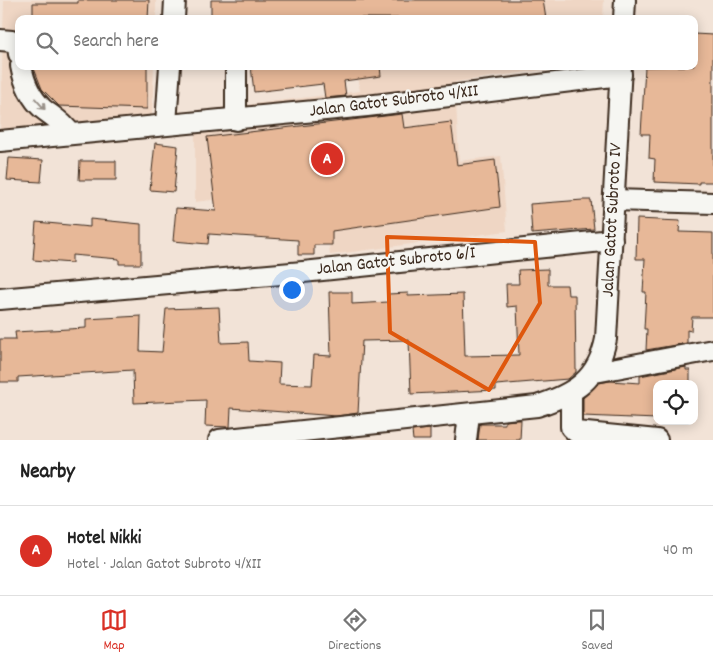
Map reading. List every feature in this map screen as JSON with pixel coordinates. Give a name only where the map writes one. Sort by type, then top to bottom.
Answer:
[{"type":"street","points":[[174,15],[175,0]]},
{"type":"street","points":[[624,15],[625,0]]},
{"type":"street","points":[[0,40],[12,41],[15,44]]},
{"type":"street","points":[[22,70],[29,91],[41,107],[64,124],[70,133]]},
{"type":"street","points":[[166,124],[170,70]]},
{"type":"street","points":[[236,70],[236,120]]},
{"type":"street","name":"Jalan Gatot Subroto 4/XII","points":[[0,141],[166,124],[236,120],[621,71]]},
{"type":"street","name":"Jalan Gatot Subroto IV","points":[[594,372],[603,356],[606,339],[621,71]]},
{"type":"street","points":[[614,200],[713,203]]},
{"type":"street","name":"Jalan Gatot Subroto 6/I","points":[[0,299],[303,272],[612,240]]},
{"type":"street","points":[[219,440],[537,406],[571,392],[594,372],[713,350]]},
{"type":"street","points":[[571,392],[570,426],[576,432],[657,440]]},
{"type":"street","points":[[466,440],[469,414]]},
{"type":"highlighted area","points":[[387,237],[535,242],[540,303],[489,390],[390,332]]},
{"type":"shaded area","points":[[4,0],[156,0],[156,15],[15,15],[15,70],[154,70],[152,117],[0,135]]},
{"type":"shaded area","points":[[346,0],[604,0],[603,15],[348,15]]},
{"type":"shaded area","points":[[357,70],[541,70],[455,82],[459,161],[501,156],[507,231],[330,255],[323,186],[195,202],[195,111],[360,91]]},
{"type":"building","points":[[78,0],[149,0],[148,15],[33,15],[33,3],[78,3]]},
{"type":"building","points":[[211,0],[543,0],[545,15],[211,15]]},
{"type":"building","points":[[698,34],[713,35],[713,182],[699,182],[699,184],[654,182],[655,159],[649,158],[650,134],[641,134],[645,70],[698,70]]},
{"type":"building","points":[[35,70],[147,70],[147,109],[59,106],[42,89]]},
{"type":"building","points":[[251,70],[380,70],[381,76],[344,81],[346,96],[325,98],[323,84],[254,92]]},
{"type":"building","points":[[402,114],[404,128],[451,122],[457,165],[495,160],[500,207],[332,231],[332,245],[314,245],[314,255],[298,255],[298,240],[209,234],[208,244],[173,241],[176,208],[216,211],[207,137]]},
{"type":"building","points":[[155,143],[178,146],[174,192],[150,190]]},
{"type":"building","points":[[9,158],[43,160],[41,182],[7,180]]},
{"type":"building","points":[[80,161],[116,161],[116,180],[79,180]]},
{"type":"building","points":[[591,200],[594,229],[532,234],[530,204]]},
{"type":"building","points":[[90,219],[141,224],[141,264],[119,264],[119,259],[72,255],[72,263],[33,260],[36,222],[90,227]]},
{"type":"building","points":[[637,219],[680,221],[679,232],[713,233],[713,317],[692,317],[691,331],[687,330],[687,343],[646,350],[647,329],[644,329],[646,292],[643,292],[645,259],[636,259]]},
{"type":"building","points":[[548,269],[548,285],[567,285],[568,295],[575,295],[576,372],[568,379],[496,385],[496,390],[411,394],[409,340],[362,341],[358,413],[336,416],[231,408],[230,427],[205,426],[206,400],[134,403],[133,370],[18,377],[18,382],[0,382],[0,339],[16,339],[15,332],[86,328],[86,319],[141,316],[140,351],[162,352],[166,309],[219,307],[221,343],[248,342],[249,361],[280,363],[279,384],[312,385],[314,355],[331,356],[329,292],[352,292],[352,304],[388,302],[388,294],[408,293],[408,296],[463,294],[465,356],[519,355],[517,306],[507,307],[506,284],[519,284],[518,270]]},
{"type":"building","points":[[686,367],[686,370],[690,370],[690,380],[653,380],[653,419],[583,416],[583,398],[599,383],[610,381],[640,383],[640,376]]},
{"type":"building","points":[[521,420],[520,440],[478,440],[480,424],[505,424],[505,421]]},
{"type":"building","points":[[430,429],[430,440],[413,440],[412,431]]},
{"type":"place","name":"Hotel Nikki","points":[[327,159]]}]
